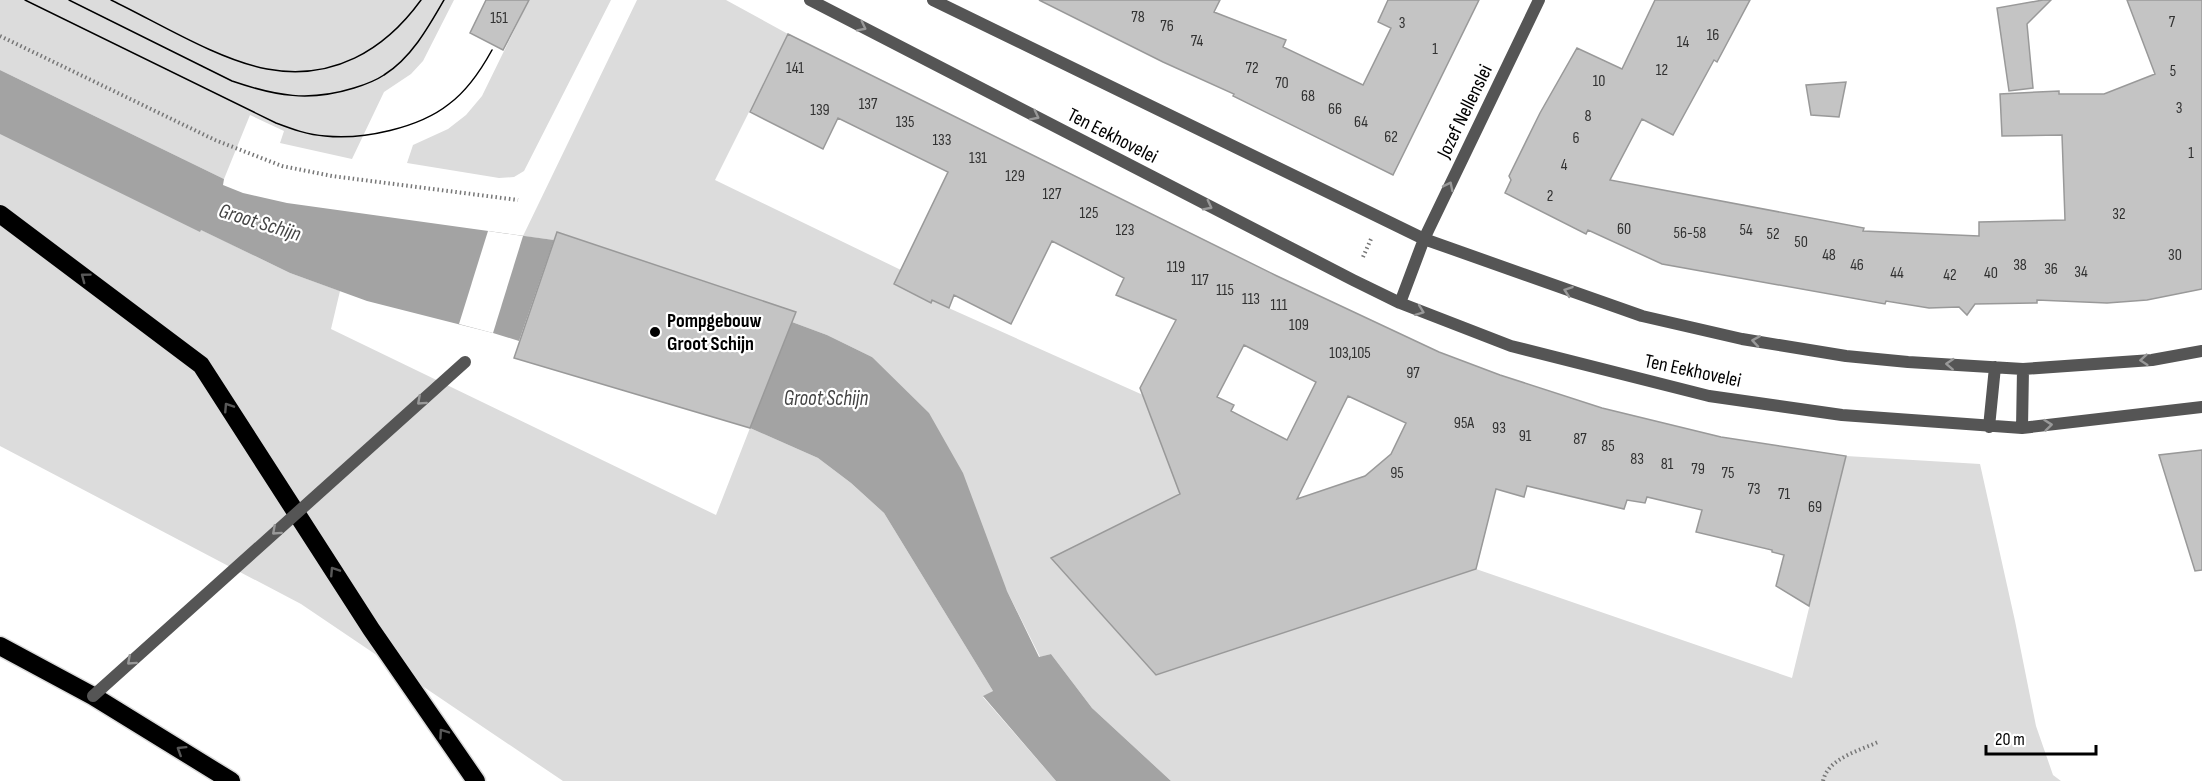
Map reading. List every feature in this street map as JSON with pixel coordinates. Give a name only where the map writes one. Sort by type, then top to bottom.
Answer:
[{"type":"highway","points":[[0,214],[201,365],[371,629],[476,781]]},
{"type":"highway","points":[[0,646],[93,696],[231,781]]},
{"type":"street","name":"Ten Eekhovelei","points":[[810,0],[1353,280],[1400,303],[1511,346],[1709,396],[1842,415],[2022,428],[2202,407]]},
{"type":"street","name":"Ten Eekhovelei","points":[[933,0],[1424,239],[1642,316],[1742,339],[1846,356],[1908,362],[2023,369],[2152,360],[2202,351]]},
{"type":"street","name":"Jozef Nellenslei","points":[[1424,239],[1539,0]]},
{"type":"street","points":[[1400,303],[1424,239]]},
{"type":"street","points":[[93,696],[465,362]]},
{"type":"street","points":[[1989,426],[1995,367]]},
{"type":"street","points":[[2022,428],[2023,369]]},
{"type":"path","points":[[0,36],[215,140],[282,166],[332,176],[518,200]]},
{"type":"path","points":[[1353,280],[1381,217]]},
{"type":"path","points":[[1823,781],[1825,772],[1833,764],[1878,742]]},
{"type":"shaded area","points":[[0,0],[454,0],[423,61],[411,74],[384,92],[352,159],[280,143],[284,131],[250,115],[224,179],[0,70]]},
{"type":"shaded area","points":[[529,0],[611,0],[524,171],[514,177],[499,178],[407,163],[413,145],[448,129],[466,115],[482,96]]},
{"type":"shaded area","points":[[637,0],[726,0],[788,34],[715,180],[901,270],[895,284],[1143,395],[1180,494],[1051,559],[1156,675],[1476,569],[1792,678],[1846,456],[1980,464],[2036,726],[2053,775],[2061,781],[1171,781],[1092,708],[1051,654],[1040,657],[1007,591],[872,357],[827,335],[792,322],[796,312],[557,232],[554,240],[523,236]]},
{"type":"shaded area","points":[[0,132],[290,273],[340,291],[331,329],[716,515],[750,428],[818,458],[851,483],[884,513],[993,691],[983,697],[1056,781],[563,781],[301,604],[0,446]]},
{"type":"water","name":"Groot Schijn","points":[[0,70],[224,179],[223,185],[243,193],[287,203],[554,240],[519,341],[367,301],[290,273],[201,230],[200,232],[0,134]]},
{"type":"water","name":"Groot Schijn","points":[[792,322],[827,335],[872,357],[929,413],[963,473],[1007,591],[1039,657],[1051,654],[1092,708],[1171,781],[1056,781],[983,696],[993,691],[884,513],[851,483],[818,458],[750,428]]},
{"type":"pier","points":[[488,231],[523,236],[493,333],[459,324]]},
{"type":"building","points":[[486,0],[529,0],[503,50],[470,33]]},
{"type":"building","points":[[1039,0],[1220,0],[1214,12],[1286,40],[1283,47],[1363,85],[1391,28],[1378,22],[1388,0],[1479,0],[1393,175],[1233,96],[1234,94],[1163,62]]},
{"type":"building","points":[[1655,0],[1750,0],[1717,62],[1714,60],[1673,135],[1642,119],[1610,180],[1864,228],[1863,231],[1979,236],[1979,222],[2065,220],[2062,135],[2002,136],[2000,94],[2059,91],[2059,94],[2104,94],[2155,74],[2127,0],[2202,0],[2202,289],[2147,300],[2107,303],[2037,300],[2037,303],[1975,304],[1967,315],[1959,307],[1929,308],[1886,301],[1885,304],[1662,264],[1588,230],[1586,234],[1505,193],[1511,180],[1509,176],[1540,113],[1577,48],[1622,69]]},
{"type":"building","points":[[2051,0],[2027,24],[2033,88],[2009,91],[1997,8]]},
{"type":"building","points":[[788,34],[1277,276],[1439,352],[1500,375],[1602,408],[1721,437],[1846,456],[1809,606],[1776,586],[1784,555],[1772,552],[1772,550],[1696,532],[1702,510],[1647,497],[1645,503],[1627,500],[1624,509],[1527,486],[1524,497],[1496,489],[1476,569],[1156,675],[1051,558],[1180,494],[1140,388],[1176,320],[1116,295],[1124,278],[1052,241],[1011,324],[954,295],[949,308],[932,300],[931,303],[894,284],[948,172],[838,118],[823,149],[750,112]],"holes":[[[1244,345],[1316,382],[1287,440],[1231,411],[1234,405],[1217,397]],[[1348,396],[1406,423],[1391,454],[1365,476],[1297,499]]]},
{"type":"building","points":[[1846,82],[1839,117],[1811,115],[1806,85]]},
{"type":"building","name":"Pompgebouw Groot Schijn","points":[[557,232],[796,312],[750,428],[514,358]]},
{"type":"building","points":[[2202,450],[2202,570],[2195,571],[2159,455]]},
{"type":"tram line","points":[[25,0],[276,123],[319,135],[340,137],[373,134],[422,120],[449,104],[462,92],[479,72],[492,50]]},
{"type":"tram line","points":[[69,0],[232,81],[263,90],[307,96],[354,88],[369,83],[394,68],[425,32],[444,0]]},
{"type":"tram line","points":[[111,0],[228,58],[267,69],[291,72],[335,66],[354,58],[390,34],[421,0]]},
{"type":"place","name":"Pompgebouw Groot Schijn","points":[[655,332]]}]
